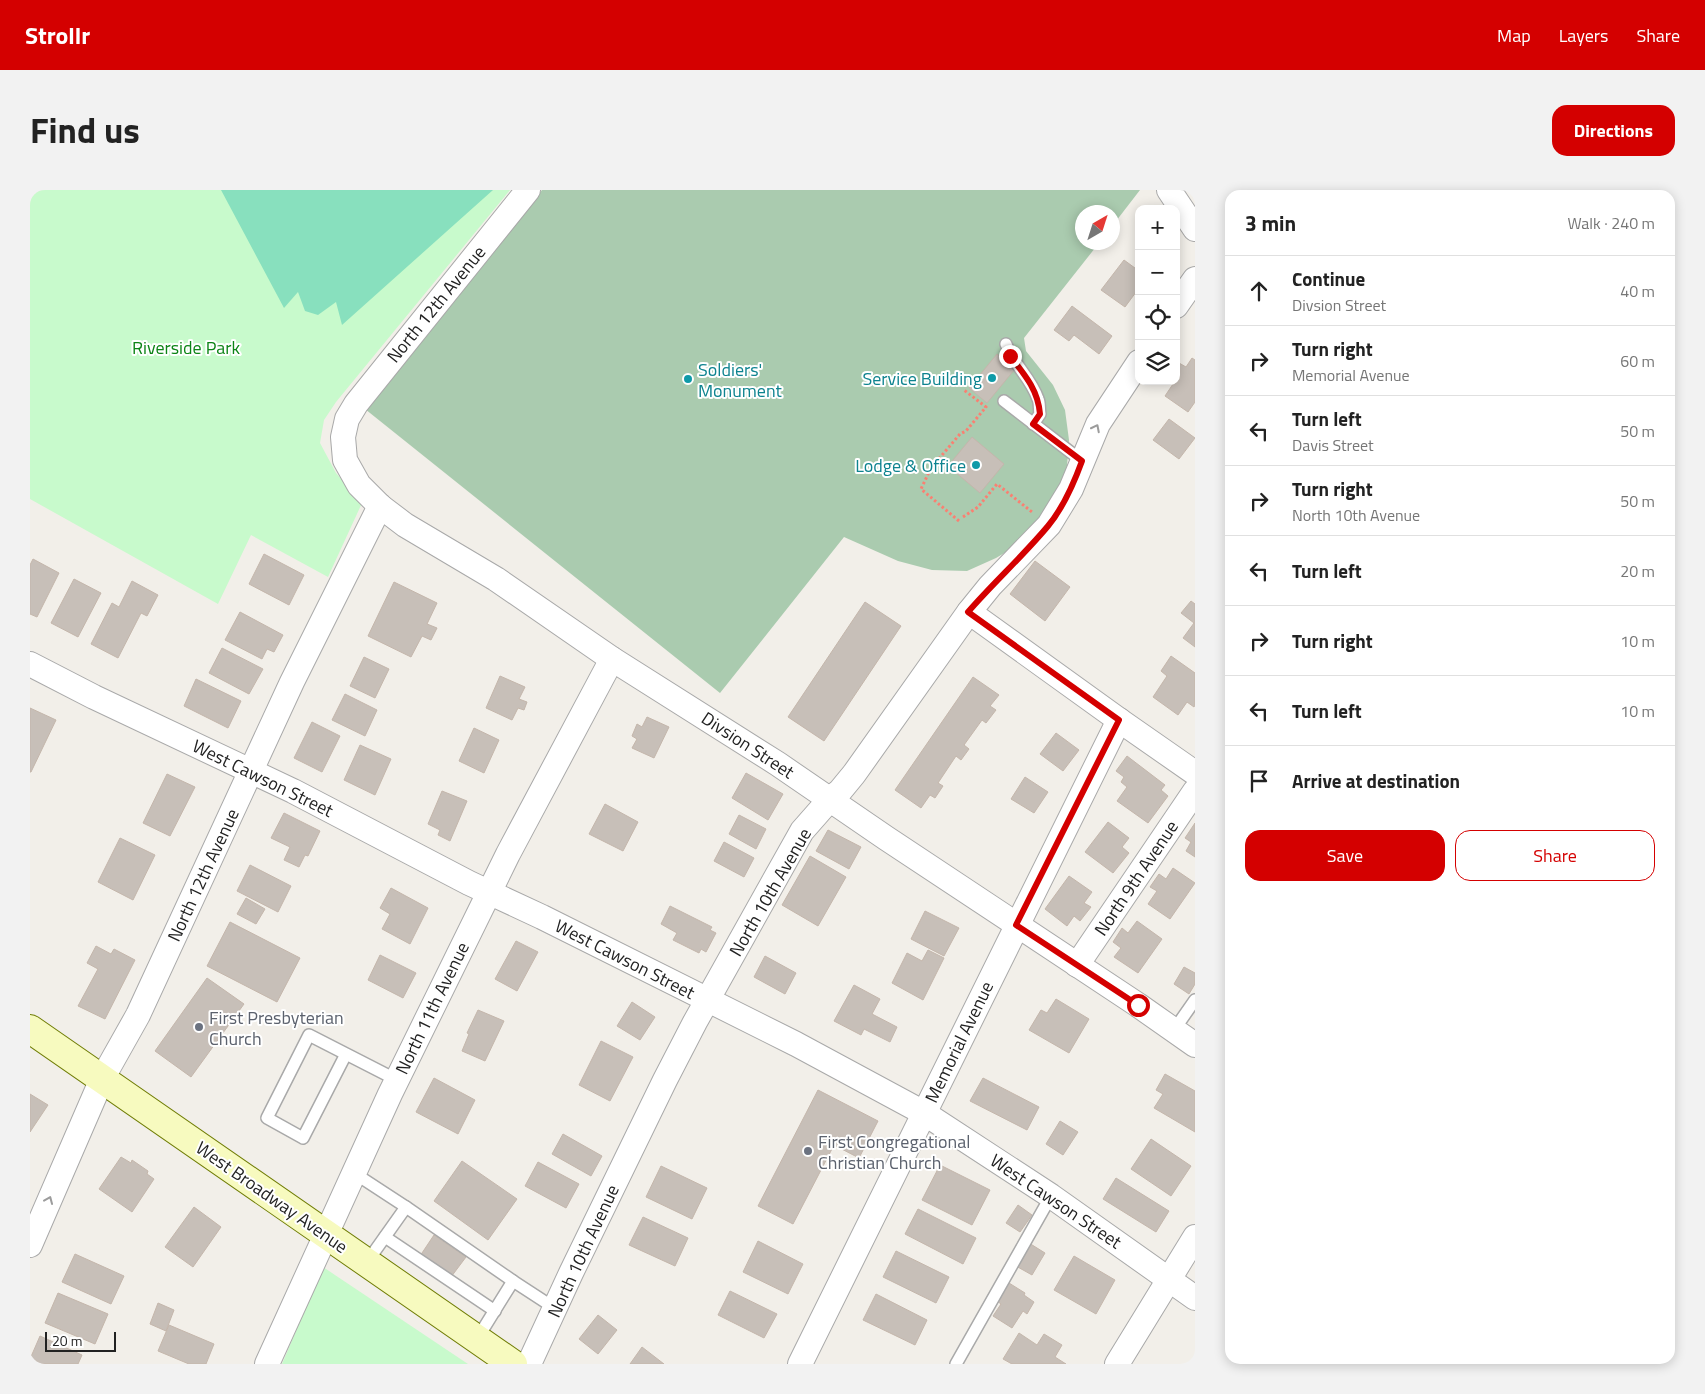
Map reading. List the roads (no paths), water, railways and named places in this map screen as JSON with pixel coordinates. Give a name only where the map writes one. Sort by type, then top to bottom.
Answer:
[{"type":"main road","name":"West Broadway Avenue","points":[[30,1030],[513,1364]]},
{"type":"street","name":"North 12th Avenue","points":[[347,419],[362,396],[528,190]]},
{"type":"street","points":[[1169,190],[1195,229]]},
{"type":"street","points":[[1180,300],[1195,278]]},
{"type":"street","name":"North 10th Avenue","points":[[529,1364],[665,1080],[802,831],[830,798],[854,774],[968,612],[990,586],[1049,525],[1071,489],[1092,435],[1101,418],[1135,368]]},
{"type":"street","name":"Divsion Street","points":[[347,419],[343,437],[345,460],[359,485],[380,506],[405,525],[496,579],[612,659],[830,798],[886,838],[1195,1045]]},
{"type":"street","name":"North 12th Avenue","points":[[30,1245],[102,1079],[138,1015],[292,682],[380,506]]},
{"type":"street","points":[[968,612],[1195,772]]},
{"type":"street","name":"North 11th Avenue","points":[[267,1364],[397,1080],[489,892],[612,659]]},
{"type":"street","name":"West Cawson Street","points":[[30,664],[94,697],[251,771],[489,892],[796,1044],[924,1113],[1051,1196],[1195,1298]]},
{"type":"street","name":"Memorial Avenue","points":[[800,1364],[1119,720]]},
{"type":"street","name":"North 9th Avenue","points":[[1077,965],[1195,791]]},
{"type":"street","points":[[1118,1364],[1195,1237]]},
{"type":"lane","points":[[1006,344],[1010,356],[1031,385],[1038,400],[1040,414],[1033,424]]},
{"type":"lane","points":[[1004,401],[1082,461]]},
{"type":"lane","points":[[1174,1030],[1195,1000]]},
{"type":"lane","points":[[346,1054],[303,1138],[267,1118],[308,1036],[346,1054],[397,1080]]},
{"type":"lane","points":[[354,1173],[556,1309]]},
{"type":"lane","points":[[956,1364],[1051,1196]]},
{"type":"lane","points":[[367,1262],[406,1208]]},
{"type":"lane","points":[[385,1237],[495,1311]]},
{"type":"lane","points":[[477,1339],[513,1281]]},
{"type":"place","name":"Service Building","points":[[992,378]]},
{"type":"place","name":"Soldiers' Monument","points":[[688,379]]},
{"type":"place","name":"Lodge & Office","points":[[976,465]]},
{"type":"place","name":"First Presbyterian Church","points":[[199,1027]]},
{"type":"place","name":"First Congregational Christian Church","points":[[808,1151]]},
{"type":"park label","name":"Riverside Park","points":[[186,347]]}]
